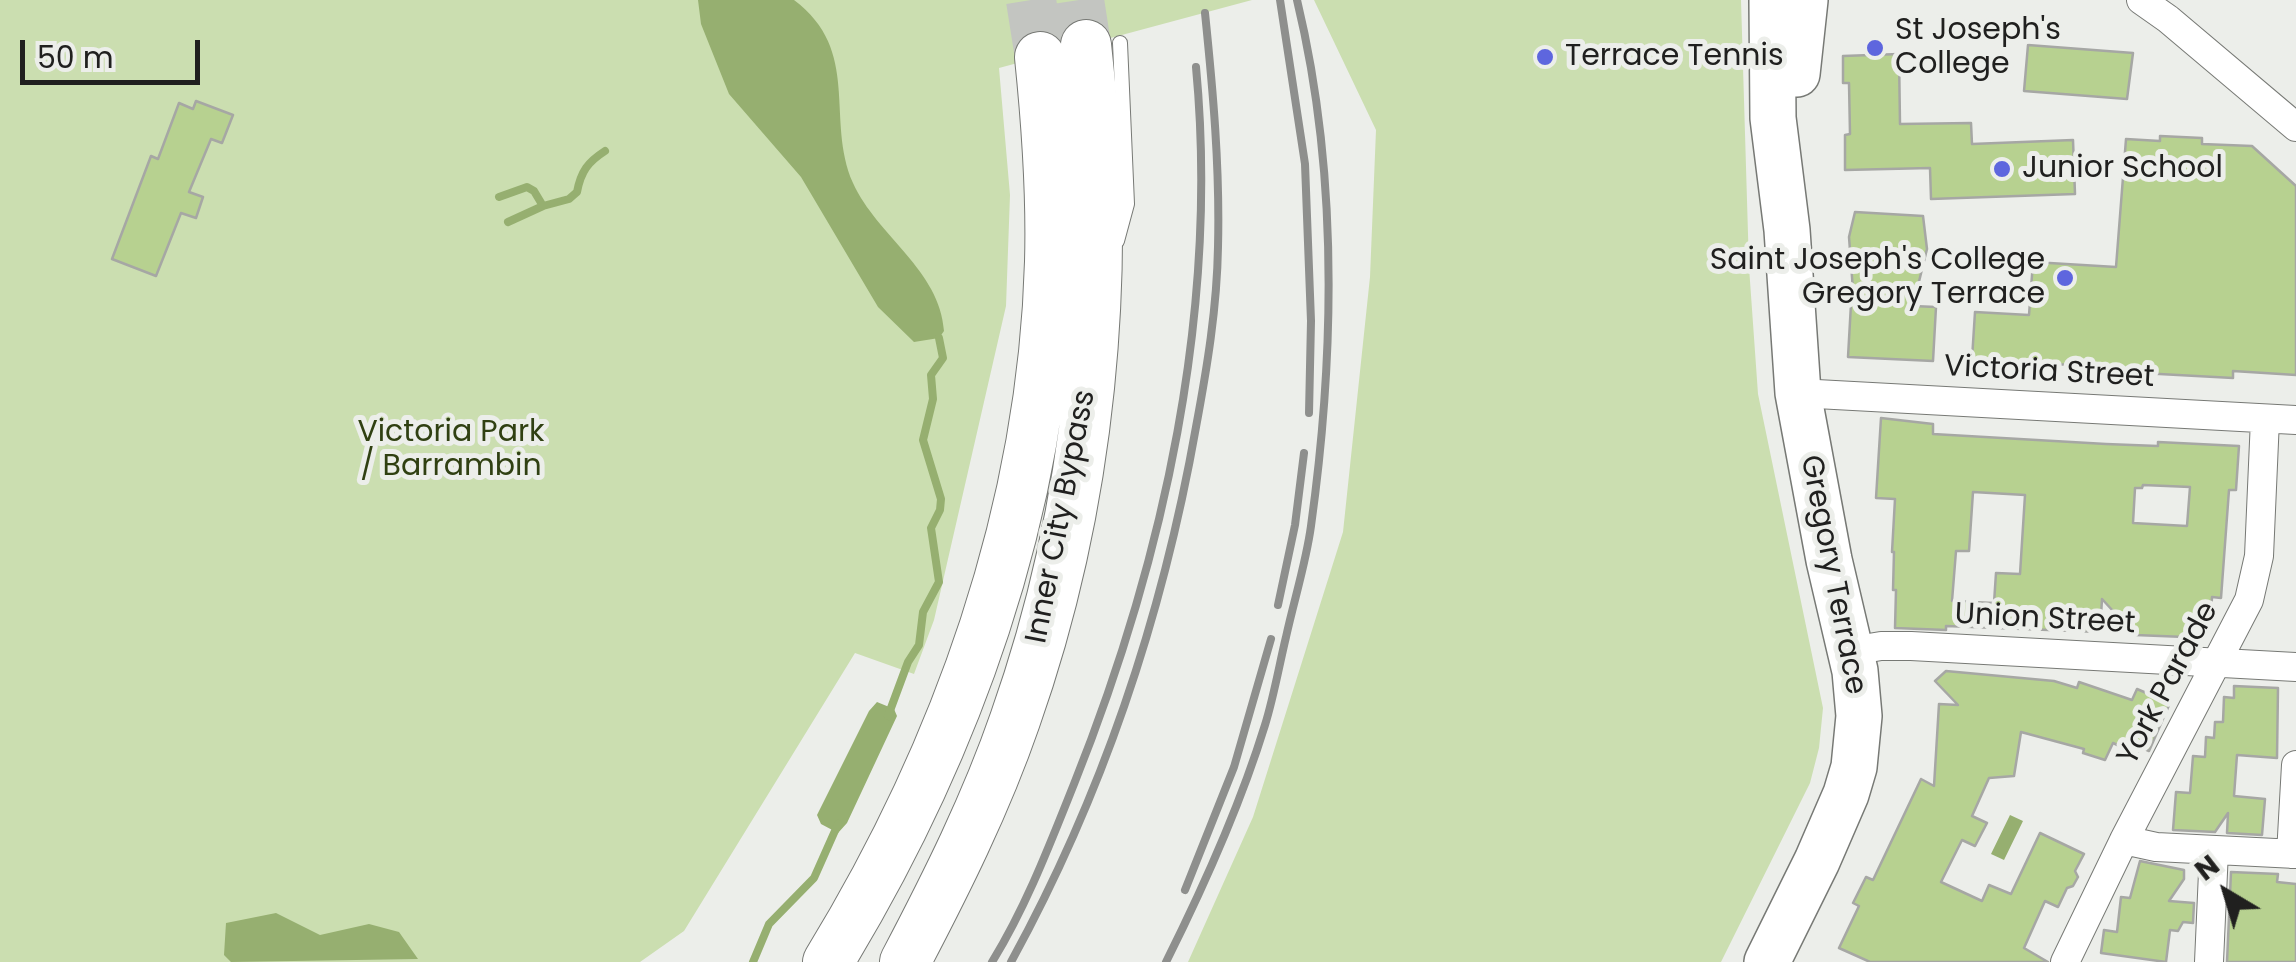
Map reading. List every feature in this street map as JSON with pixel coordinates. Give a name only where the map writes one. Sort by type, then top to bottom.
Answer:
[{"type":"highway","name":"Inner City Bypass","points":[[828,962],[890,856],[952,720],[999,577],[1017,507],[1038,393],[1050,262],[1048,142],[1082,48],[1096,164],[1094,333],[1076,479],[1043,631],[1015,720],[939,898],[905,962]]},
{"type":"main road","name":"Gregory Terrace","points":[[1772,0],[1773,118],[1787,230],[1798,394],[1858,696],[1854,768],[1776,959]]},
{"type":"main road","name":"Gregory Terrace","points":[[1787,230],[1797,176],[1798,51],[1805,0]]},
{"type":"street","points":[[2141,0],[2296,126]]},
{"type":"street","name":"Victoria Street","points":[[1798,394],[2296,420]]},
{"type":"street","name":"York Parade","points":[[2064,962],[2249,600],[2259,556],[2266,419]]},
{"type":"street","name":"Union Street","points":[[1851,652],[1900,646],[2296,668]]},
{"type":"street","points":[[2124,840],[2156,847],[2293,854],[2296,766]]},
{"type":"street","points":[[2208,962],[2214,850]]},
{"type":"green space","name":"Victoria Park / Barrambin","points":[[0,0],[1252,0],[999,68],[1010,195],[1006,306],[934,620],[914,674],[855,653],[684,931],[640,962],[0,962]]},
{"type":"green space","points":[[1314,0],[1741,0],[1749,267],[1758,394],[1823,708],[1810,783],[1721,962],[1188,962],[1253,817],[1343,532],[1370,277],[1376,130]]},
{"type":"shaded area","points":[[698,0],[794,0],[815,20],[835,63],[845,159],[853,183],[931,290],[944,331],[939,338],[914,342],[878,307],[801,177],[729,94],[701,24]]},
{"type":"shaded area","points":[[877,702],[894,709],[897,716],[847,823],[838,833],[821,824],[817,815]]},
{"type":"shaded area","points":[[2010,815],[2023,821],[2004,860],[1991,854]]},
{"type":"shaded area","points":[[276,913],[320,935],[369,924],[399,932],[418,959],[231,962],[224,955],[226,923]]},
{"type":"building","points":[[2028,45],[2133,53],[2127,99],[2024,91]]},
{"type":"building","points":[[1899,54],[1900,124],[1971,123],[1972,144],[2073,140],[2075,194],[1931,199],[1930,168],[1845,170],[1845,135],[1850,134],[1849,83],[1843,83],[1843,56]]},
{"type":"building","points":[[196,101],[233,115],[222,143],[211,139],[189,192],[203,197],[196,218],[181,213],[156,276],[112,259],[151,156],[158,159],[179,103],[193,109]]},
{"type":"building","points":[[2160,136],[2202,138],[2202,144],[2252,146],[2296,186],[2296,375],[2233,371],[2233,378],[1972,359],[1975,312],[2029,315],[2033,262],[2116,267],[2126,139],[2160,141]]},
{"type":"building","points":[[1855,212],[1923,216],[1927,249],[1913,306],[1936,307],[1933,361],[1848,357],[1854,304],[1849,237]]},
{"type":"building","points":[[1881,418],[1933,424],[1933,434],[2106,444],[2239,446],[2236,490],[2229,490],[2221,598],[2212,597],[2211,614],[2204,614],[2204,625],[2198,625],[2185,637],[2135,635],[2102,599],[2100,632],[1895,628],[1895,499],[1876,498]],"holes":[[[2190,487],[2187,526],[2133,523],[2135,488]],[[1973,492],[2025,495],[2020,574],[1996,573],[1994,603],[1952,601],[1956,551],[1969,551]]]},
{"type":"building","points":[[1946,671],[2054,681],[2077,688],[2079,682],[2132,700],[2137,689],[2170,703],[2149,751],[2140,747],[2137,754],[2113,743],[2105,760],[2083,753],[2084,749],[2021,732],[2014,776],[1989,778],[1972,816],[1987,823],[1975,846],[1962,840],[1941,882],[1982,901],[1989,885],[2011,894],[2040,833],[2084,854],[2073,886],[2067,888],[2058,907],[2045,901],[2024,948],[2048,962],[1870,962],[1839,948],[1859,906],[1853,903],[1866,877],[1873,880],[1921,779],[1934,786],[1939,704],[1958,705],[1935,681]]},
{"type":"building","points":[[2234,686],[2278,688],[2277,758],[2237,755],[2234,796],[2265,799],[2262,835],[2227,833],[2228,813],[2215,832],[2173,830],[2176,792],[2190,793],[2193,756],[2205,757],[2206,737],[2214,738],[2215,722],[2223,722],[2224,697],[2234,698]]},
{"type":"building","points":[[2140,861],[2184,870],[2184,879],[2169,901],[2194,903],[2193,923],[2183,922],[2178,931],[2170,930],[2166,962],[2101,953],[2104,930],[2117,932],[2121,897],[2130,898]]},
{"type":"building","points":[[2231,872],[2278,874],[2277,882],[2296,884],[2296,962],[2227,962]]},
{"type":"waterway","points":[[499,197],[527,187],[543,206],[569,199],[577,192],[586,168],[605,151]]},
{"type":"waterway","points":[[508,222],[543,206]]},
{"type":"waterway","points":[[888,716],[908,662],[919,645],[923,612],[939,582],[931,528],[941,499],[923,440],[933,399],[931,375],[943,358],[939,338]]},
{"type":"waterway","points":[[753,962],[769,924],[814,878],[838,824]]},
{"type":"tunnel","points":[[1031,0],[1040,57]]},
{"type":"tunnel","points":[[1079,0],[1086,45]]},
{"type":"railway","points":[[1280,0],[1305,164],[1311,321],[1309,413]]},
{"type":"railway","points":[[1166,962],[1220,845],[1255,755],[1271,703],[1311,526],[1325,395],[1328,262],[1320,130],[1297,0]]},
{"type":"railway","points":[[1011,962],[1074,835],[1101,769],[1147,635],[1182,497],[1208,360],[1217,270],[1217,159],[1205,13]]},
{"type":"railway","points":[[992,962],[1027,897],[1074,784],[1106,699],[1158,522],[1191,341],[1199,250],[1201,158],[1196,67]]},
{"type":"railway","points":[[1278,605],[1295,525],[1304,453]]},
{"type":"railway","points":[[1185,890],[1234,767],[1271,639]]},
{"type":"place","name":"St Joseph's College","points":[[1875,48]]},
{"type":"place","name":"Terrace Tennis","points":[[1545,57]]},
{"type":"place","name":"Junior School","points":[[2002,169]]},
{"type":"place","name":"Saint Joseph's College Gregory Terrace","points":[[2065,278]]}]
